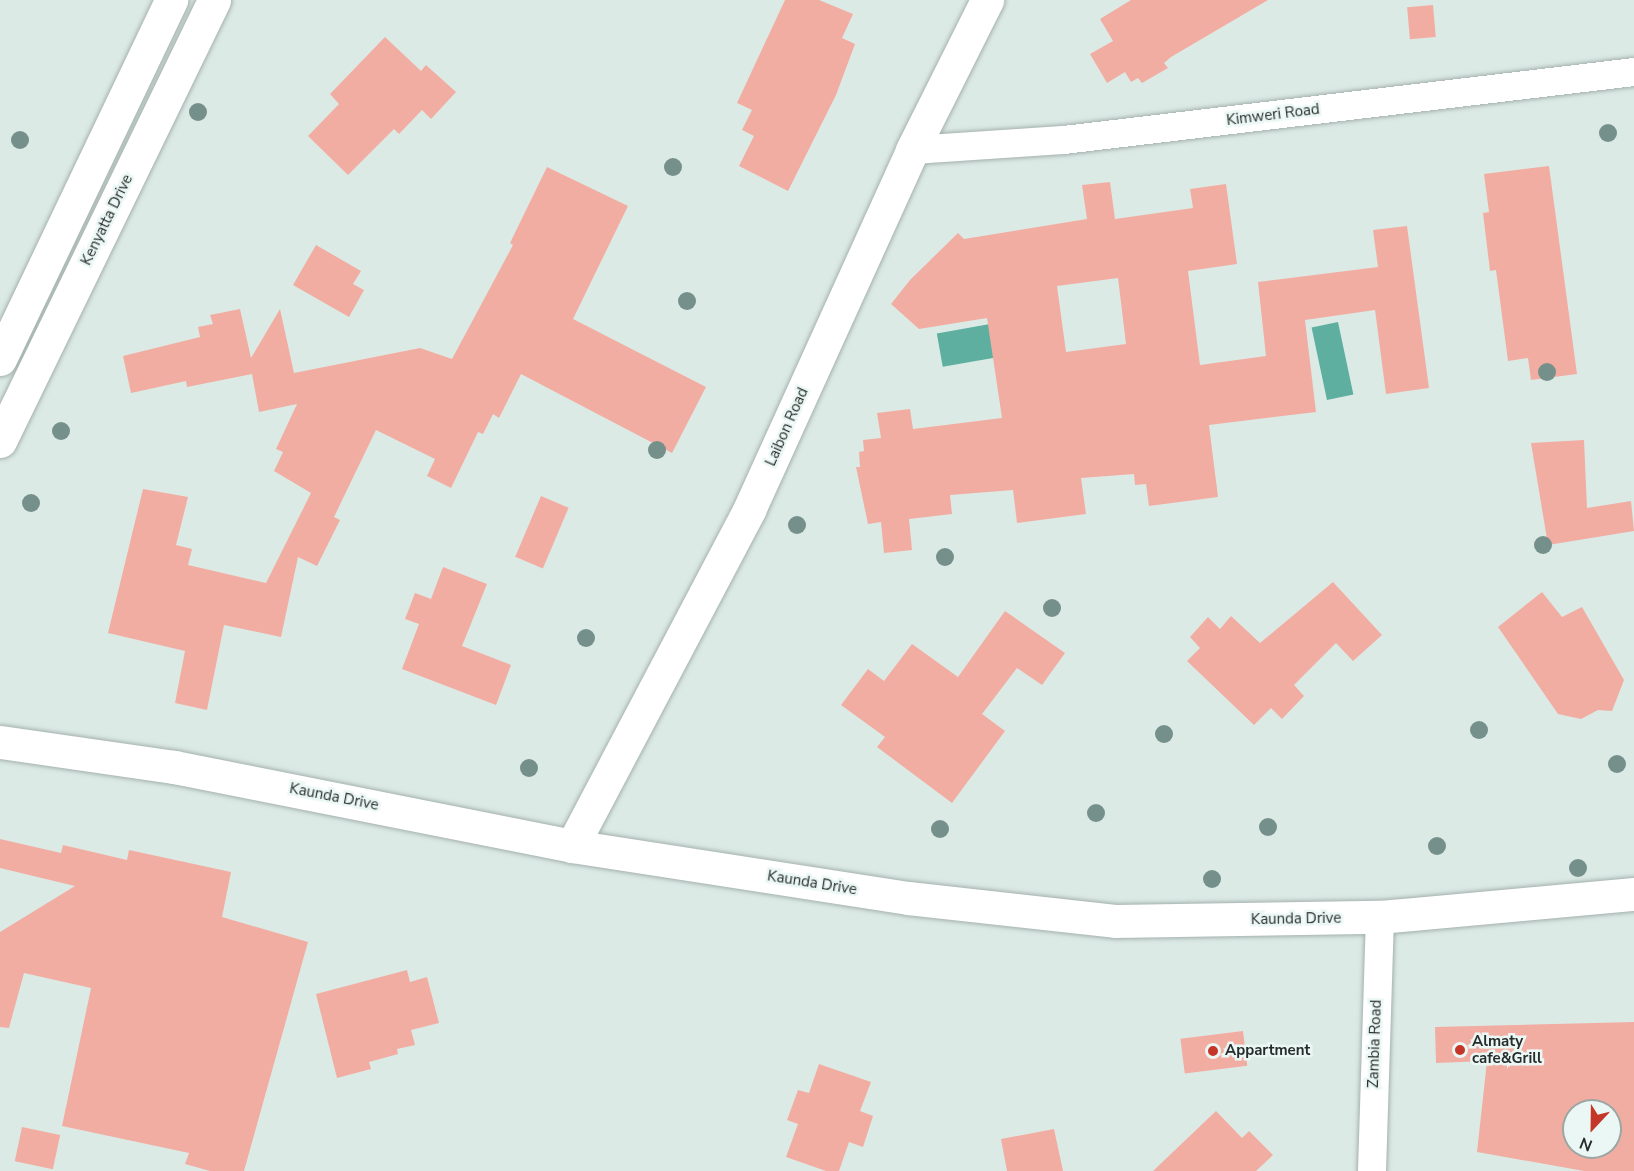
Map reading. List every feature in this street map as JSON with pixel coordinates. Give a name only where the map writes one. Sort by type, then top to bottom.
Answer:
[{"type":"street","points":[[0,359],[171,0]]},
{"type":"street","name":"Kenyatta Drive","points":[[0,441],[214,0]]},
{"type":"street","name":"Laibon Road","points":[[572,846],[749,510],[912,150],[987,0]]},
{"type":"street","name":"Kimweri Road","points":[[912,150],[1064,140],[1634,72]]},
{"type":"street","name":"Kaunda Drive","points":[[0,742],[174,767],[572,846],[908,898],[1115,921],[1380,917],[1634,894]]},
{"type":"street","name":"Zambia Road","points":[[1372,1171],[1380,917]]},
{"type":"shaded area","points":[[1338,322],[1353,394],[1327,400],[1312,328]]},
{"type":"shaded area","points":[[990,324],[996,357],[943,367],[937,333]]},
{"type":"building","points":[[785,0],[819,0],[853,14],[842,38],[855,44],[836,95],[788,191],[739,166],[754,136],[742,130],[752,110],[737,103]]},
{"type":"building","points":[[1131,0],[1268,0],[1171,57],[1164,63],[1168,68],[1142,83],[1138,78],[1131,82],[1125,72],[1107,83],[1090,54],[1113,41],[1100,19]]},
{"type":"building","points":[[1433,5],[1436,37],[1410,39],[1407,7]]},
{"type":"building","points":[[385,37],[421,71],[426,65],[456,92],[431,119],[422,110],[399,134],[394,129],[348,175],[308,136],[339,104],[330,94]]},
{"type":"building","points":[[1549,166],[1577,374],[1531,380],[1528,358],[1508,361],[1496,270],[1490,271],[1483,213],[1489,212],[1484,174]]},
{"type":"building","points":[[547,167],[628,206],[573,319],[706,387],[672,453],[521,374],[499,418],[493,414],[483,434],[478,432],[451,488],[427,476],[435,459],[376,430],[334,517],[340,520],[317,566],[298,557],[281,637],[224,625],[207,710],[175,703],[185,651],[108,633],[143,489],[188,497],[176,545],[192,549],[188,565],[266,583],[311,493],[274,471],[283,452],[276,449],[297,404],[259,412],[252,374],[187,387],[186,381],[131,393],[123,356],[200,337],[198,327],[213,324],[210,315],[240,309],[251,358],[280,309],[294,373],[420,348],[452,359],[513,245],[510,243]]},
{"type":"building","points":[[1110,182],[1115,219],[1193,208],[1190,189],[1226,184],[1237,264],[1188,271],[1200,365],[1266,356],[1258,282],[1378,267],[1373,230],[1407,226],[1429,388],[1386,394],[1375,310],[1305,320],[1316,412],[1209,425],[1218,497],[1149,506],[1146,484],[1135,485],[1134,474],[1081,478],[1086,514],[1017,523],[1013,490],[950,495],[952,514],[909,519],[912,550],[884,553],[881,522],[868,524],[856,467],[860,467],[859,452],[864,451],[863,440],[881,438],[877,413],[910,409],[913,429],[1002,418],[987,318],[919,329],[891,304],[910,280],[958,233],[964,239],[1087,219],[1082,185]],"holes":[[[1118,278],[1126,344],[1066,352],[1057,286]]]},
{"type":"building","points":[[316,245],[361,271],[353,284],[364,290],[349,317],[293,285]]},
{"type":"building","points":[[1584,440],[1587,508],[1631,501],[1634,531],[1548,545],[1531,443]]},
{"type":"building","points":[[541,496],[569,508],[543,568],[515,557]]},
{"type":"building","points":[[443,567],[487,584],[462,646],[511,665],[496,705],[402,669],[419,624],[405,619],[415,593],[431,599]]},
{"type":"building","points":[[1333,582],[1382,635],[1353,661],[1336,643],[1294,685],[1304,696],[1282,719],[1271,708],[1254,725],[1187,661],[1200,648],[1190,637],[1208,617],[1220,629],[1231,616],[1260,643]]},
{"type":"building","points":[[1542,592],[1562,617],[1582,607],[1624,680],[1612,711],[1598,710],[1581,719],[1558,714],[1498,627]]},
{"type":"building","points":[[1005,611],[1065,653],[1042,685],[1017,668],[982,714],[1005,731],[952,803],[877,747],[885,737],[841,705],[868,669],[884,681],[912,644],[958,677]]},
{"type":"building","points":[[0,839],[61,853],[63,845],[127,860],[129,850],[231,872],[222,917],[308,942],[244,1171],[210,1171],[185,1164],[189,1153],[62,1126],[91,988],[24,973],[9,1028],[0,1027],[0,932],[75,886],[0,868]]},
{"type":"building","points":[[407,970],[410,982],[427,977],[439,1023],[411,1030],[415,1045],[397,1049],[398,1054],[369,1062],[371,1069],[337,1078],[316,994]]},
{"type":"building","points":[[1634,1022],[1634,1171],[1584,1171],[1477,1152],[1487,1061],[1436,1063],[1435,1027]]},
{"type":"building","name":"Appartment","points":[[1243,1031],[1247,1066],[1185,1073],[1180,1039]]},
{"type":"building","points":[[819,1064],[871,1082],[860,1111],[873,1116],[863,1147],[849,1142],[839,1171],[826,1171],[786,1157],[798,1124],[787,1120],[798,1090],[809,1093]]},
{"type":"building","points":[[1216,1111],[1242,1138],[1249,1131],[1273,1155],[1256,1171],[1153,1171]]},
{"type":"building","points":[[22,1127],[60,1135],[53,1169],[15,1161]]},
{"type":"building","points":[[1054,1129],[1063,1171],[1007,1171],[1001,1139]]},
{"type":"place","name":"Almaty cafe&Grill","points":[[1460,1050]]},
{"type":"place","name":"Appartment","points":[[1213,1051]]}]
